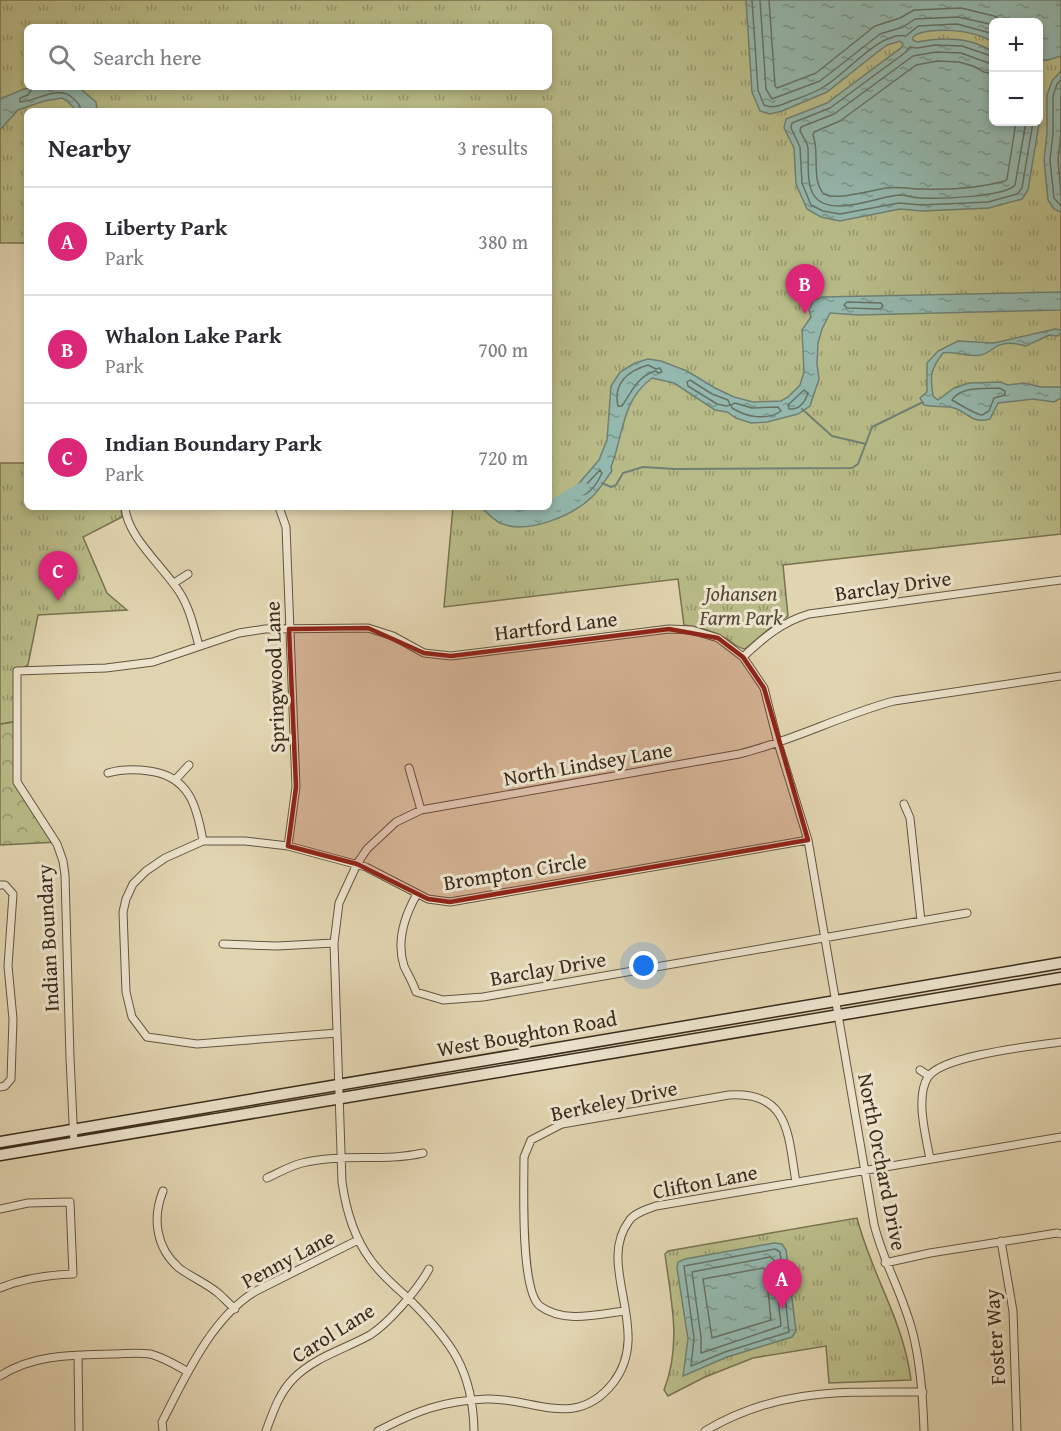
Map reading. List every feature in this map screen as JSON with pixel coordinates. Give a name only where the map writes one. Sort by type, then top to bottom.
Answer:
[{"type":"main road","name":"West Boughton Road","points":[[0,1142],[1061,963]]},
{"type":"main road","name":"West Boughton Road","points":[[0,1155],[1061,978]]},
{"type":"street","points":[[125,510],[126,518],[133,532],[174,583],[188,609],[199,646]]},
{"type":"street","name":"Springwood Lane","points":[[280,510],[286,527],[296,787],[288,846]]},
{"type":"street","points":[[174,583],[188,574]]},
{"type":"street","name":"Barclay Drive","points":[[743,657],[773,630],[809,614],[1061,580]]},
{"type":"street","name":"Hartford Lane","points":[[17,671],[106,668],[153,662],[252,630],[368,628],[393,636],[424,652],[451,656],[681,629],[718,638],[743,657],[764,688],[778,743],[808,840],[834,1002]]},
{"type":"street","name":"Indian Boundary","points":[[17,671],[17,782],[57,844],[65,875],[72,1131],[75,1143]]},
{"type":"street","name":"North Lindsey Lane","points":[[340,1098],[334,942],[339,903],[357,864],[378,838],[396,822],[421,810],[726,757],[778,743],[868,708],[894,701],[1061,676]]},
{"type":"street","points":[[176,779],[189,765]]},
{"type":"street","points":[[409,768],[421,810]]},
{"type":"street","points":[[108,773],[121,769],[141,770],[165,774],[176,779],[196,807],[203,841]]},
{"type":"street","points":[[904,804],[910,818],[921,921]]},
{"type":"street","name":"Brompton Circle","points":[[337,1034],[197,1044],[147,1037],[132,1017],[126,992],[123,912],[133,884],[146,871],[165,858],[203,841],[245,841],[288,846],[357,864],[383,874],[417,894],[438,902],[463,900],[808,840]]},
{"type":"street","points":[[0,885],[5,885],[13,894],[8,966],[13,1019],[10,1079],[5,1086],[0,1087]]},
{"type":"street","name":"Barclay Drive","points":[[417,894],[404,920],[403,959],[416,992],[442,1000],[483,997],[967,913]]},
{"type":"street","points":[[222,944],[277,946],[334,942]]},
{"type":"street","name":"North Orchard Drive","points":[[834,1002],[875,1231],[913,1334],[922,1392],[924,1431]]},
{"type":"street","points":[[930,1159],[923,1117],[923,1089],[929,1076],[937,1068],[959,1059],[1061,1042]]},
{"type":"street","points":[[920,1070],[929,1076]]},
{"type":"street","name":"Berkeley Drive","points":[[625,1311],[580,1317],[555,1313],[538,1305],[531,1292],[526,1273],[524,1157],[531,1140],[562,1124],[729,1095],[747,1095],[770,1102],[780,1114],[788,1136],[796,1182]]},
{"type":"street","points":[[340,1098],[345,1200],[349,1219],[358,1240],[383,1275],[450,1343],[458,1358],[472,1400],[474,1431]]},
{"type":"street","name":"Clifton Lane","points":[[378,1431],[424,1409],[472,1400],[508,1399],[557,1409],[576,1407],[592,1400],[611,1385],[626,1358],[629,1336],[618,1258],[621,1238],[629,1220],[637,1214],[656,1206],[1061,1137]]},
{"type":"street","points":[[267,1178],[299,1163],[342,1158],[400,1157],[423,1153]]},
{"type":"street","points":[[163,1191],[157,1211],[157,1226],[164,1250],[180,1268],[218,1293],[235,1309]]},
{"type":"street","points":[[0,1209],[28,1203],[70,1202],[73,1274],[25,1278],[0,1288]]},
{"type":"street","points":[[885,1263],[1001,1241],[1061,1234]]},
{"type":"street","name":"Penny Lane","points":[[163,1431],[162,1422],[188,1372],[212,1333],[246,1298],[358,1240]]},
{"type":"street","name":"Foster Way","points":[[1001,1241],[1013,1311],[1017,1431]]},
{"type":"street","name":"Carol Lane","points":[[266,1431],[283,1392],[301,1372],[317,1361],[375,1331],[408,1298],[429,1269]]},
{"type":"street","points":[[0,1376],[31,1361],[78,1355],[148,1354],[164,1359],[188,1372]]},
{"type":"street","points":[[78,1355],[79,1431]]},
{"type":"street","points":[[705,1431],[747,1410],[798,1396],[821,1393],[922,1392]]},
{"type":"highlighted area","points":[[368,628],[424,653],[451,656],[669,629],[718,638],[743,657],[764,688],[808,840],[450,902],[428,899],[357,864],[288,846],[296,787],[289,629]]},
{"type":"green space","name":"Johansen Farm Park","points":[[0,0],[1061,0],[1061,534],[783,565],[788,616],[745,649],[712,632],[684,625],[678,579],[444,607],[453,510],[552,510],[552,108],[24,108],[24,243],[0,243]]},
{"type":"green space","points":[[0,463],[24,463],[24,510],[121,510],[122,517],[83,537],[107,593],[127,610],[38,615],[28,665],[17,671],[17,721],[0,724]]},
{"type":"green space","points":[[20,721],[20,781],[58,842],[0,845],[0,724]]},
{"type":"green space","points":[[857,1218],[901,1337],[911,1380],[829,1383],[826,1346],[753,1358],[705,1377],[668,1396],[664,1390],[673,1356],[674,1322],[665,1254],[668,1251]]},
{"type":"water","points":[[746,0],[1061,0],[1061,56],[1048,60],[1043,61],[1043,18],[989,18],[989,41],[966,32],[941,30],[920,33],[913,37],[913,40],[917,42],[937,39],[966,41],[989,50],[989,126],[1039,126],[1028,190],[1022,199],[989,208],[922,211],[900,209],[840,221],[821,217],[807,209],[796,184],[794,148],[784,128],[786,119],[827,103],[902,47],[903,44],[900,41],[887,45],[827,92],[782,111],[770,114],[760,111],[752,92]]},
{"type":"water","points":[[1061,71],[1061,212],[1054,209],[1048,200],[1044,160],[1047,95],[1052,81]]},
{"type":"water","points":[[24,89],[82,90],[96,102],[97,108],[74,108],[62,98],[44,101],[18,110],[0,130],[0,99]]},
{"type":"water","points":[[1061,292],[1061,310],[859,315],[830,313],[818,343],[819,379],[810,406],[798,414],[767,422],[751,423],[727,412],[715,410],[674,383],[652,378],[634,397],[629,408],[611,467],[612,471],[595,494],[583,504],[549,522],[523,527],[500,523],[484,510],[523,510],[533,514],[541,510],[552,510],[552,504],[569,495],[599,460],[607,440],[611,386],[620,372],[635,363],[648,359],[661,361],[687,371],[734,397],[753,402],[781,401],[788,397],[800,385],[804,372],[802,330],[811,317],[809,310],[813,301],[822,297]]},
{"type":"water","points":[[1055,329],[1061,330],[1061,333],[1057,336],[1049,335],[1026,346],[1006,344],[976,356],[953,352],[943,353],[933,369],[931,378],[933,396],[938,400],[954,388],[969,383],[1000,382],[1008,385],[1024,383],[1041,387],[1061,387],[1061,398],[1054,402],[1033,399],[998,403],[990,419],[977,420],[955,408],[924,405],[920,398],[927,392],[927,363],[938,351],[958,341],[994,343]]},
{"type":"water","points":[[774,1243],[782,1244],[786,1250],[796,1331],[792,1337],[727,1357],[683,1376],[688,1339],[678,1262]]},
{"type":"waterway","points":[[602,483],[611,487],[616,485],[623,473],[643,467],[675,469],[852,468],[858,464],[872,427],[923,402]]},
{"type":"waterway","points":[[802,409],[832,436],[866,444]]},
{"type":"waterway","points":[[552,506],[583,488]]},
{"type":"waterway","points":[[524,517],[545,510]]},
{"type":"place","name":"Whalon Lake Park","points":[[805,314]]},
{"type":"place","name":"Indian Boundary Park","points":[[58,601]]},
{"type":"place","name":"Liberty Park","points":[[782,1309]]}]
